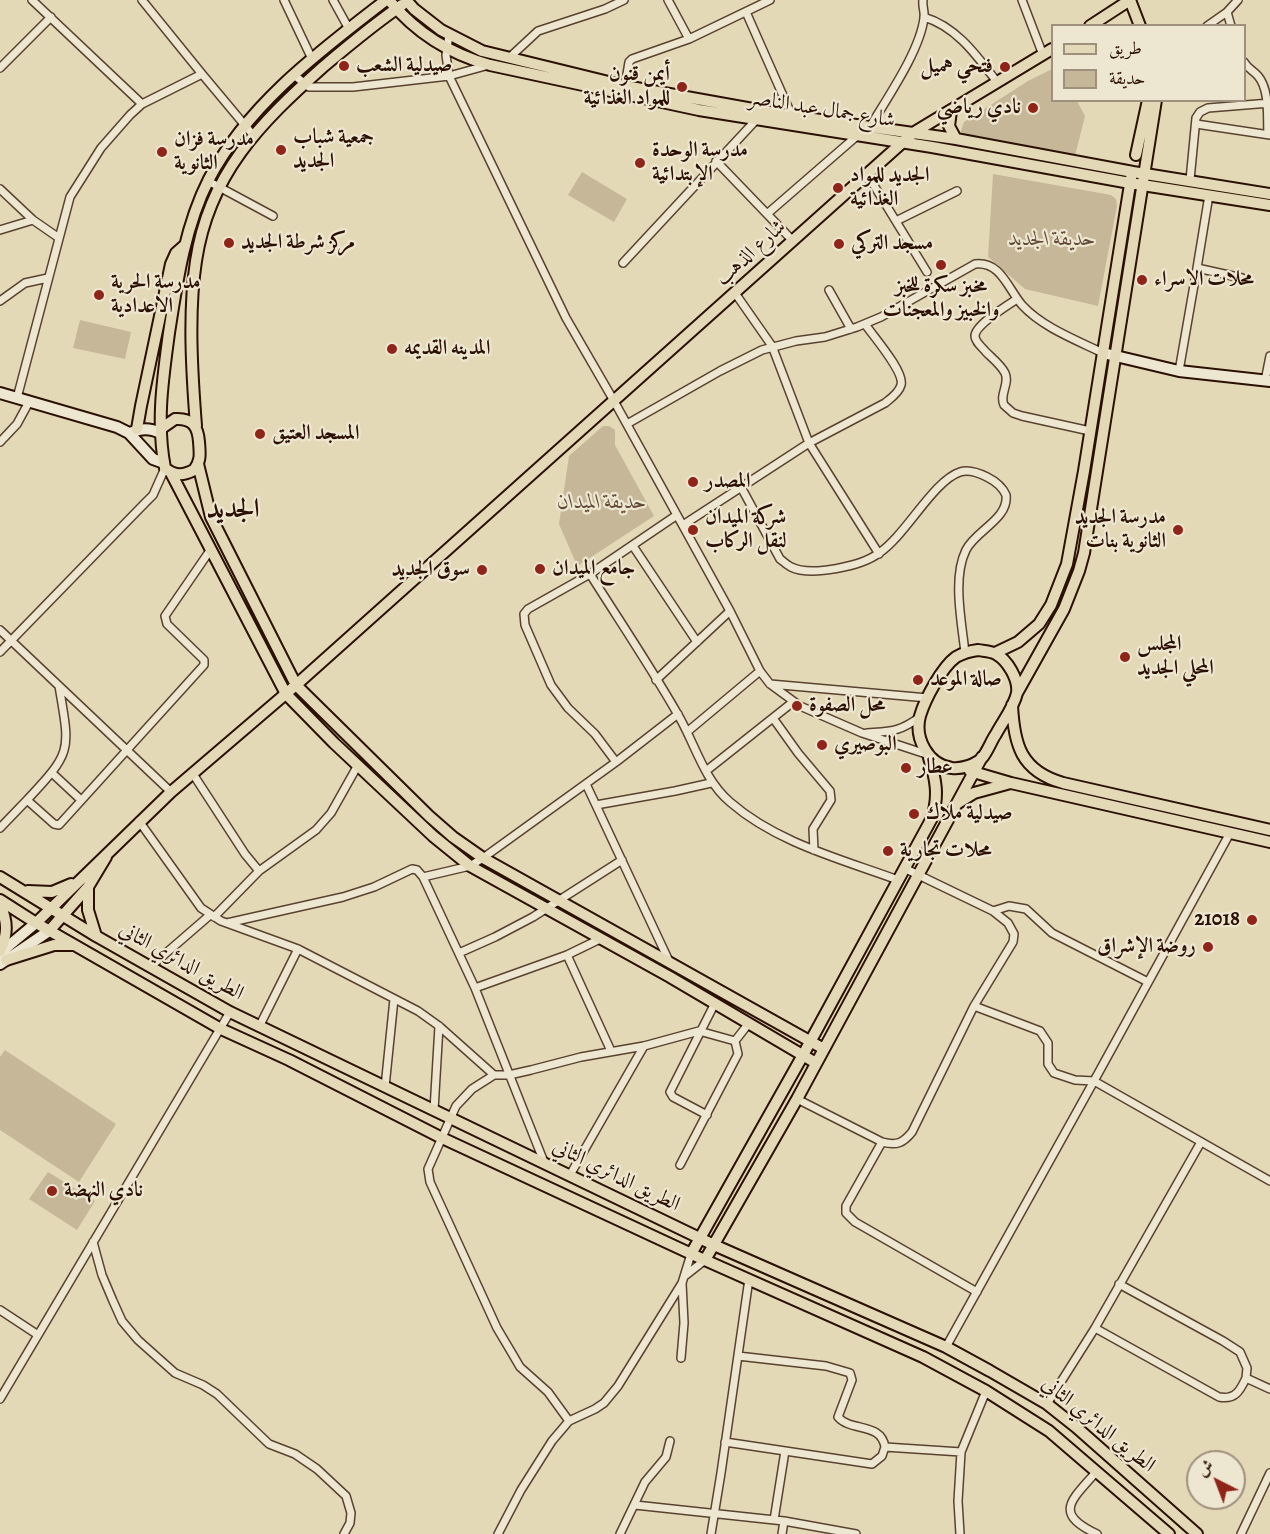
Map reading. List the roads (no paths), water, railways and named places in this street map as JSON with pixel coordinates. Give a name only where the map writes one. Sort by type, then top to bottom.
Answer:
[{"type":"main road","points":[[408,0],[390,3],[349,29],[294,75],[244,125],[208,181],[185,244],[172,314],[160,415],[167,468],[286,694],[433,836],[470,866],[816,1062]]},
{"type":"main road","name":"شارع جمال عبد الناصر","points":[[408,0],[423,16],[449,35],[482,51],[509,58],[625,86],[792,116],[956,139],[1131,177]]},
{"type":"main road","points":[[1093,24],[1130,0],[1139,24]]},
{"type":"main road","points":[[1138,0],[1147,24]]},
{"type":"main road","points":[[167,468],[179,475],[186,474],[194,470],[200,459],[196,426],[192,286],[205,222],[219,187],[233,161],[253,135],[303,84],[354,41],[390,3]]},
{"type":"main road","name":"شارع جمال عبد الناصر","points":[[390,3],[410,24],[446,49],[490,65],[699,110],[1144,179],[1209,195],[1270,205]]},
{"type":"main road","name":"شارع الذهب","points":[[84,883],[98,874],[108,854],[171,792],[286,694],[913,133],[1048,52]]},
{"type":"main road","points":[[1136,155],[1148,102]]},
{"type":"main road","points":[[705,1260],[797,1099],[1012,705],[1057,622],[1080,571],[1156,102]]},
{"type":"main road","points":[[951,111],[949,126],[956,139]]},
{"type":"main road","points":[[691,1254],[932,818],[937,793],[928,756],[921,739],[920,717],[928,698],[950,662],[965,653],[978,650],[995,653],[1018,642],[1040,624],[1060,584],[1071,546],[1131,177]]},
{"type":"main road","name":"شارع جمال عبد الناصر","points":[[1144,179],[1190,180],[1270,194]]},
{"type":"main road","points":[[133,431],[141,406],[171,264],[185,244]]},
{"type":"main road","points":[[161,430],[175,419],[182,418],[196,426]]},
{"type":"main road","points":[[198,464],[211,517],[296,685],[429,816],[453,837],[483,858],[824,1049]]},
{"type":"main road","points":[[995,653],[1011,670],[1017,693]]},
{"type":"main road","points":[[1012,705],[1015,741],[1029,764],[1045,777],[1270,830]]},
{"type":"main road","points":[[928,756],[947,767],[962,768],[1011,783],[1270,842]]},
{"type":"main road","points":[[962,768],[982,757]]},
{"type":"main road","points":[[958,803],[974,793],[1011,783]]},
{"type":"main road","name":"الطريق الدائري الثاني","points":[[0,877],[96,936],[259,1026],[714,1245],[946,1347],[1047,1404],[1197,1534]]},
{"type":"main road","points":[[23,891],[52,892],[84,883]]},
{"type":"main road","points":[[36,923],[51,908],[84,883]]},
{"type":"main road","points":[[49,931],[63,916],[84,883]]},
{"type":"main road","points":[[84,883],[88,910],[96,936]]},
{"type":"main road","name":"الطريق الدائري الثاني","points":[[0,900],[49,931],[220,1029],[289,1060],[442,1138],[691,1254],[923,1357],[986,1391],[1049,1431],[1170,1534]]},
{"type":"main road","points":[[0,905],[5,915],[7,933],[2,957],[54,945],[75,945]]},
{"type":"street","points":[[142,0],[253,135]]},
{"type":"street","points":[[284,0],[312,59]]},
{"type":"street","points":[[333,0],[349,29]]},
{"type":"street","points":[[509,58],[538,31],[605,9],[624,0]]},
{"type":"street","points":[[668,0],[689,39]]},
{"type":"street","points":[[625,86],[629,60],[689,39],[770,0]]},
{"type":"street","points":[[870,127],[909,60],[924,17],[923,0]]},
{"type":"street","points":[[1022,0],[1048,52]]},
{"type":"street","points":[[1210,24],[1227,12],[1238,0]]},
{"type":"street","points":[[36,2],[142,104]]},
{"type":"street","points":[[747,12],[792,116]]},
{"type":"street","points":[[1227,12],[1231,24]]},
{"type":"street","points":[[0,68],[51,17]]},
{"type":"street","points":[[924,17],[944,25],[954,33],[997,82]]},
{"type":"street","points":[[449,35],[446,49],[449,76],[566,318],[683,525],[760,671],[770,684],[793,702],[862,733],[928,756]]},
{"type":"street","points":[[1196,124],[1269,135],[1265,90],[1261,79],[1248,69],[1246,64]]},
{"type":"street","points":[[294,75],[303,84],[316,88],[353,87],[449,76],[490,65]]},
{"type":"street","points":[[17,398],[67,206],[77,185],[118,126],[142,104],[202,74]]},
{"type":"street","points":[[1190,180],[1196,118],[1204,109],[1268,104]]},
{"type":"street","points":[[623,263],[756,120]]},
{"type":"street","points":[[767,214],[858,135]]},
{"type":"street","points":[[1131,177],[1136,155]]},
{"type":"street","points":[[716,161],[793,241]]},
{"type":"street","points":[[867,174],[927,272]]},
{"type":"street","points":[[208,181],[273,216]]},
{"type":"street","points":[[0,189],[33,220],[59,238]]},
{"type":"street","points":[[896,221],[957,191]]},
{"type":"street","points":[[1179,371],[1209,195]]},
{"type":"street","points":[[0,230],[33,220]]},
{"type":"street","points":[[627,424],[720,371],[772,346],[825,338],[865,324],[975,264],[982,263],[995,269],[1017,299],[1030,312],[1102,353],[1179,371],[1268,381],[1270,356]]},
{"type":"street","points":[[1197,268],[1242,278]]},
{"type":"street","points":[[0,302],[25,283],[48,278]]},
{"type":"street","points":[[830,290],[851,329]]},
{"type":"street","points":[[735,292],[772,346],[809,443],[879,554]]},
{"type":"street","points":[[1017,299],[987,321],[975,334],[978,344],[1003,369],[1006,376],[1002,396],[1004,405],[1013,413],[1022,416],[1090,431]]},
{"type":"street","points":[[683,525],[809,443],[894,396],[901,386],[900,374],[865,324]]},
{"type":"street","points":[[0,393],[133,431],[150,428],[161,430]]},
{"type":"street","points":[[0,442],[23,416],[29,402]]},
{"type":"street","points":[[0,652],[153,495],[167,468],[153,459],[133,431]]},
{"type":"street","points":[[741,487],[780,559],[790,567],[799,570],[825,570],[850,565],[879,554],[900,535],[933,495],[960,472],[974,472],[990,478],[1000,486],[1007,500],[1003,510],[966,548],[961,562],[960,589],[965,653]]},
{"type":"street","points":[[616,762],[595,734],[568,708],[551,686],[530,639],[524,614],[528,609],[590,574],[677,515]]},
{"type":"street","points":[[633,546],[697,642]]},
{"type":"street","points":[[27,800],[54,825],[59,825],[204,664],[204,660],[167,624],[165,616],[211,549]]},
{"type":"street","points":[[590,574],[678,714],[711,783],[729,802],[767,828],[814,850],[898,880]]},
{"type":"street","points":[[656,680],[730,611]]},
{"type":"street","points":[[0,630],[171,792]]},
{"type":"street","points":[[687,732],[760,671]]},
{"type":"street","points":[[770,684],[928,698]]},
{"type":"street","points":[[0,828],[61,762],[67,745],[67,734],[59,686]]},
{"type":"street","points":[[705,771],[793,702]]},
{"type":"street","points":[[423,877],[470,866],[483,858],[678,714]]},
{"type":"street","points":[[862,733],[893,732],[920,717]]},
{"type":"street","points":[[773,718],[798,753],[830,791],[831,800],[813,829],[814,850]]},
{"type":"street","points":[[150,967],[212,916],[259,871],[316,830],[331,813],[358,765]]},
{"type":"street","points":[[52,773],[81,800]]},
{"type":"street","points":[[193,774],[245,854],[259,871]]},
{"type":"street","points":[[596,805],[711,783]]},
{"type":"street","points":[[586,784],[669,962]]},
{"type":"street","points":[[139,821],[201,908],[212,916],[298,949],[418,1011],[439,1026],[495,1075]]},
{"type":"street","points":[[946,1347],[1230,833]]},
{"type":"street","points":[[459,953],[495,937],[622,860]]},
{"type":"street","points":[[797,1099],[882,1142],[897,1144],[903,1142],[912,1132],[974,1006],[1013,942],[1011,928],[993,911],[904,868]]},
{"type":"street","points":[[227,923],[343,897],[374,887],[412,869],[417,870],[423,877],[475,988],[544,1162]]},
{"type":"street","points":[[993,911],[1009,906],[1026,909],[1052,933],[1148,982]]},
{"type":"street","points":[[2,957],[36,923]]},
{"type":"street","points":[[2,957],[49,931]]},
{"type":"street","points":[[475,988],[567,955],[600,939]]},
{"type":"street","points":[[259,1026],[298,949]]},
{"type":"street","points":[[567,955],[611,1051]]},
{"type":"street","points":[[384,1087],[394,999]]},
{"type":"street","points":[[706,1114],[673,1097],[670,1092],[715,1003]]},
{"type":"street","points":[[974,1006],[1040,1031],[1048,1043],[1048,1064],[1054,1073],[1075,1080],[1094,1081],[1270,1180]]},
{"type":"street","points":[[0,1399],[231,1012]]},
{"type":"street","points":[[735,1041],[749,1023]]},
{"type":"street","points":[[434,1110],[439,1026]]},
{"type":"street","points":[[569,1420],[548,1392],[520,1367],[497,1328],[430,1182],[428,1169],[450,1117],[456,1106],[472,1089],[495,1075],[509,1075],[611,1051],[644,1046],[699,1031],[735,1041]]},
{"type":"street","points":[[680,1165],[738,1054],[735,1041]]},
{"type":"street","points":[[570,1175],[644,1046]]},
{"type":"street","points":[[882,1142],[846,1206],[846,1214],[855,1222],[977,1292]]},
{"type":"street","points":[[1047,1404],[1095,1328],[1201,1142]]},
{"type":"street","points":[[93,1242],[102,1275],[122,1321],[138,1340],[175,1373],[204,1384],[217,1394],[269,1444],[295,1454],[317,1469],[346,1496],[351,1513],[350,1523],[344,1534]]},
{"type":"street","points":[[498,1534],[521,1490],[552,1441],[569,1420],[604,1403],[618,1386],[682,1283],[691,1254]]},
{"type":"street","points":[[686,1275],[705,1260]]},
{"type":"street","points":[[711,1534],[749,1279]]},
{"type":"street","points":[[681,1358],[684,1323],[682,1283]]},
{"type":"street","points":[[1095,1328],[1220,1397],[1228,1399],[1240,1391],[1246,1378],[1247,1368],[1240,1353],[1223,1341],[1119,1284]]},
{"type":"street","points":[[0,1310],[38,1335]]},
{"type":"street","points":[[725,1442],[872,1464],[882,1456],[885,1446],[884,1438],[879,1434],[844,1422],[838,1417],[852,1380],[850,1373],[826,1366],[738,1356]]},
{"type":"street","points":[[1246,1378],[1270,1389]]},
{"type":"street","points":[[960,1534],[958,1501],[961,1452],[986,1391]]},
{"type":"street","points":[[620,1534],[645,1482],[666,1457],[670,1441]]},
{"type":"street","points":[[885,1446],[961,1452]]},
{"type":"street","points":[[774,1520],[785,1451]]},
{"type":"street","points":[[1097,1472],[1076,1495],[1070,1506],[1070,1512],[1078,1525],[1097,1534]]},
{"type":"street","points":[[1240,1534],[1268,1482],[1270,1473]]},
{"type":"street","points":[[634,1505],[784,1521],[856,1534]]},
{"type":"street","points":[[782,1534],[784,1521]]},
{"type":"place","name":"صيدلية الشعب","points":[[344,66]]},
{"type":"place","name":"فتحي هميل","points":[[1005,67]]},
{"type":"place","name":"أيمن قنون للمواد الغذائية","points":[[682,87]]},
{"type":"place","name":"نادي رياضي","points":[[1033,108]]},
{"type":"place","name":"جمعية شباب الجديد","points":[[281,150]]},
{"type":"place","name":"مدرسة فزان الثانوية","points":[[162,152]]},
{"type":"place","name":"مدرسة الوحدة الإبتدائية","points":[[640,163]]},
{"type":"place","name":"الجديد للمواد الغذائية","points":[[838,188]]},
{"type":"place","name":"مركز شرطة الجديد","points":[[229,243]]},
{"type":"place","name":"مسجد التركي","points":[[839,244]]},
{"type":"place","name":"مخبز سكرة للخبز والخبيز والمعجنات","points":[[941,265]]},
{"type":"place","name":"محلات الاسراء","points":[[1142,280]]},
{"type":"place","name":"مدرسة الحرية الاعدادية","points":[[99,295]]},
{"type":"place","name":"المدينه القديمه","points":[[392,349]]},
{"type":"place","name":"المسجد العتيق","points":[[260,434]]},
{"type":"place","name":"المصدر","points":[[693,482]]},
{"type":"place","name":"شركة الميدان لنقل الركاب","points":[[693,530]]},
{"type":"place","name":"مدرسة الجديد الثانوية بنات","points":[[1178,530]]},
{"type":"place","name":"جامع الميدان","points":[[540,569]]},
{"type":"place","name":"سوق الجديد","points":[[482,570]]},
{"type":"place","name":"المجلس المحلي الجديد","points":[[1125,657]]},
{"type":"place","name":"صالة الموعد","points":[[918,680]]},
{"type":"place","name":"محل الصفوة","points":[[797,706]]},
{"type":"place","name":"البوصيري","points":[[822,745]]},
{"type":"place","name":"عطار","points":[[906,768]]},
{"type":"place","name":"صيدلية ملاك","points":[[914,814]]},
{"type":"place","name":"محلات تجارية","points":[[888,851]]},
{"type":"place","name":"21018","points":[[1252,920]]},
{"type":"place","name":"روضة الإشراق","points":[[1208,947]]},
{"type":"place","name":"نادي النهضة","points":[[52,1191]]},
{"type":"district","name":"الجديد","points":[[233,510]]},
{"type":"park label","name":"حديقة الجديد","points":[[1052,240]]},
{"type":"park label","name":"حديقة الميدان","points":[[602,503]]}]
